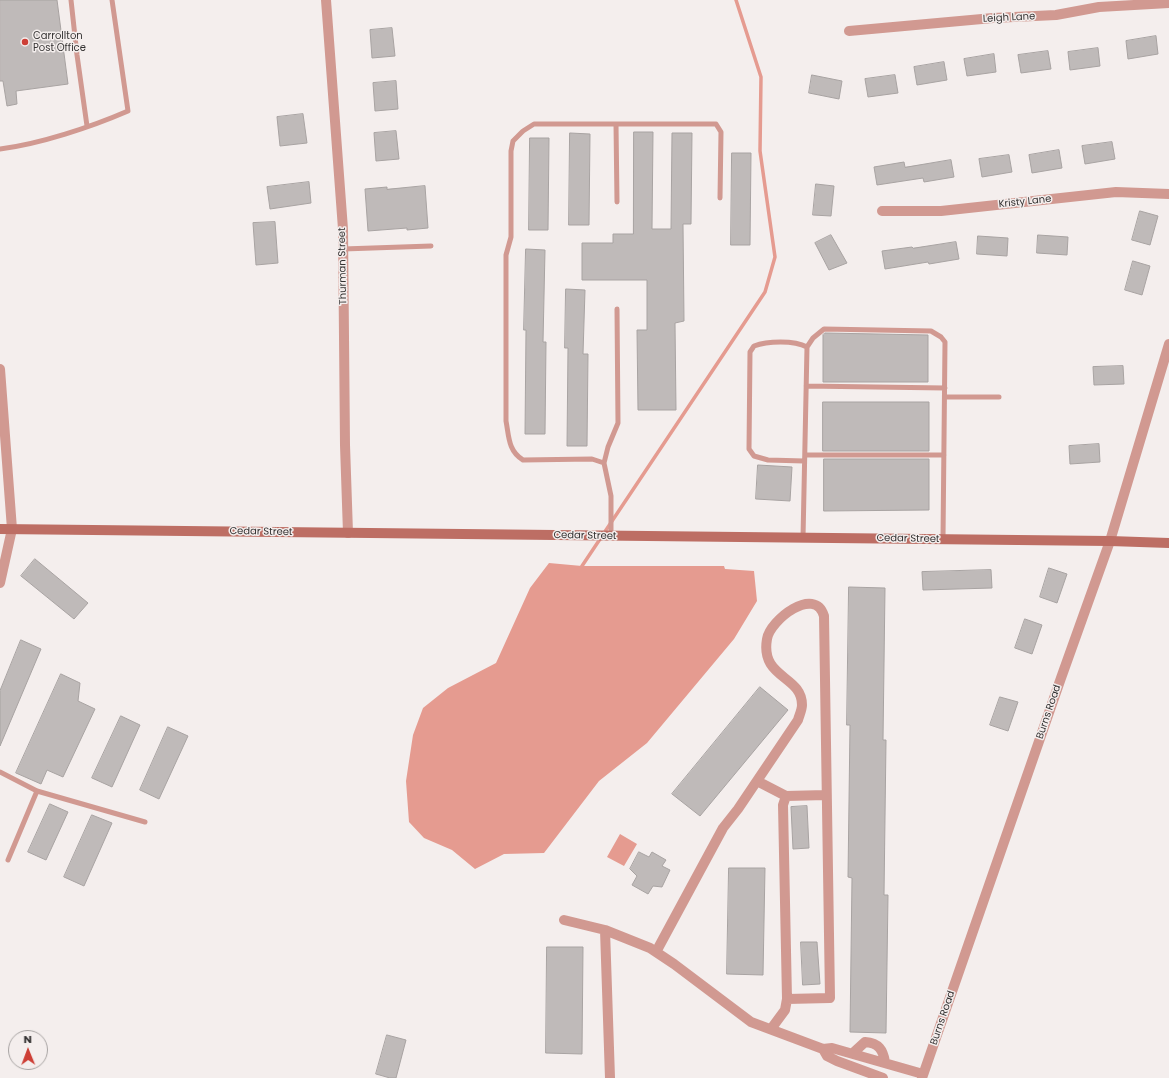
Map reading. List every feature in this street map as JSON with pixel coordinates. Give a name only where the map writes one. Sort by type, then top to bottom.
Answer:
[{"type":"street","name":"Thurman Street","points":[[326,0],[342,221],[345,445],[348,533]]},
{"type":"street","name":"Leigh Lane","points":[[849,31],[993,18],[1056,15],[1099,7],[1169,3]]},
{"type":"street","name":"Kristy Lane","points":[[882,211],[941,211],[1116,192],[1169,194]]},
{"type":"street","name":"Burns Road","points":[[923,1076],[1110,541],[1169,344]]},
{"type":"street","points":[[0,369],[12,529],[0,583]]},
{"type":"street","name":"Cedar Street","points":[[0,529],[1110,541],[1169,543]]},
{"type":"street","points":[[656,952],[723,828],[798,720],[802,707],[801,696],[796,687],[774,670],[769,662],[766,650],[767,638],[773,625],[785,614],[802,604],[811,603],[817,605],[822,609],[824,616],[830,998],[787,999]]},
{"type":"street","points":[[757,781],[786,796],[826,795]]},
{"type":"street","points":[[771,1030],[785,1010],[787,999],[783,805],[786,796]]},
{"type":"street","points":[[564,920],[605,930],[650,948],[674,964],[751,1022],[823,1049],[832,1048],[853,1053],[885,1062],[923,1076]]},
{"type":"street","points":[[605,930],[610,1078]]},
{"type":"street","points":[[853,1053],[865,1042],[871,1043],[878,1045],[885,1062]]},
{"type":"street","points":[[823,1049],[827,1056],[849,1066],[883,1078]]},
{"type":"lane","points":[[72,0],[77,54],[87,126]]},
{"type":"lane","points":[[0,149],[14,147],[87,126],[128,111],[112,0]]},
{"type":"lane","points":[[604,463],[592,459],[523,460],[515,455],[510,443],[506,420],[506,255],[511,237],[511,151],[513,141],[523,131],[534,124],[716,124],[721,132],[720,198]]},
{"type":"lane","points":[[616,124],[617,202]]},
{"type":"lane","points":[[343,249],[431,246]]},
{"type":"lane","points":[[611,536],[611,496],[604,463],[608,447],[618,423],[617,309]]},
{"type":"lane","points":[[803,538],[807,347],[813,338],[824,329],[931,331],[942,337],[945,342],[943,539]]},
{"type":"lane","points":[[807,347],[800,343],[762,343],[754,346],[750,352],[749,449],[754,456],[768,460],[944,455]]},
{"type":"lane","points":[[806,386],[945,388]]},
{"type":"lane","points":[[945,397],[999,397]]},
{"type":"lane","points":[[0,772],[37,791],[145,822]]},
{"type":"lane","points":[[8,860],[37,791]]},
{"type":"lane","points":[[849,1066],[853,1053]]},
{"type":"shaded area","points":[[549,563],[582,566],[724,566],[725,569],[754,571],[757,601],[734,639],[647,743],[599,781],[544,853],[504,854],[475,869],[452,850],[424,838],[409,822],[406,781],[413,735],[423,708],[448,688],[496,663],[530,588]]},
{"type":"shaded area","points":[[620,834],[637,844],[624,866],[607,857]]},
{"type":"building","points":[[0,0],[57,0],[68,84],[16,91],[17,104],[7,106],[3,81],[0,81]]},
{"type":"building","points":[[392,28],[395,56],[372,58],[370,30]]},
{"type":"building","points":[[1156,36],[1158,54],[1128,59],[1126,41]]},
{"type":"building","points":[[1098,48],[1100,66],[1070,70],[1068,52]]},
{"type":"building","points":[[1048,51],[1051,69],[1021,73],[1018,55]]},
{"type":"building","points":[[994,54],[996,72],[967,76],[964,59]]},
{"type":"building","points":[[944,62],[947,80],[917,85],[914,67]]},
{"type":"building","points":[[812,75],[842,81],[839,99],[809,93]]},
{"type":"building","points":[[895,75],[898,93],[868,97],[865,79]]},
{"type":"building","points":[[396,81],[398,109],[375,111],[373,83]]},
{"type":"building","points":[[303,114],[307,143],[280,146],[277,117]]},
{"type":"building","points":[[396,131],[399,159],[376,161],[374,133]]},
{"type":"building","points":[[634,132],[653,132],[652,229],[671,229],[672,133],[692,133],[691,224],[683,224],[684,321],[675,323],[676,410],[638,410],[637,330],[647,330],[647,280],[582,280],[582,243],[613,243],[613,234],[633,234]]},
{"type":"building","points":[[570,133],[590,134],[589,225],[569,225]]},
{"type":"building","points":[[530,138],[549,138],[548,230],[529,230]]},
{"type":"building","points":[[1112,142],[1115,159],[1085,164],[1082,146]]},
{"type":"building","points":[[1059,150],[1062,168],[1032,173],[1029,155]]},
{"type":"building","points":[[732,153],[751,153],[750,245],[731,245]]},
{"type":"building","points":[[1009,155],[1012,172],[982,177],[979,159]]},
{"type":"building","points":[[951,160],[954,177],[924,182],[923,178],[877,185],[874,167],[904,162],[905,167]]},
{"type":"building","points":[[309,182],[311,203],[270,209],[267,187]]},
{"type":"building","points":[[816,184],[834,186],[831,216],[813,215]]},
{"type":"building","points":[[425,186],[428,228],[368,231],[365,189]]},
{"type":"building","points":[[1140,211],[1158,216],[1150,245],[1132,240]]},
{"type":"building","points":[[275,222],[278,263],[256,265],[253,223]]},
{"type":"building","points":[[831,235],[847,263],[829,270],[815,243]]},
{"type":"building","points":[[1038,235],[1068,237],[1067,255],[1037,253]]},
{"type":"building","points":[[978,236],[1008,238],[1007,256],[977,254]]},
{"type":"building","points":[[956,242],[959,259],[885,269],[882,251]]},
{"type":"building","points":[[526,249],[545,250],[543,342],[546,342],[545,434],[525,434],[526,330],[524,330]]},
{"type":"building","points":[[1133,261],[1150,266],[1142,295],[1125,290]]},
{"type":"building","points":[[566,289],[585,290],[583,354],[588,354],[587,446],[567,446],[568,348],[565,348]]},
{"type":"building","points":[[825,333],[928,335],[928,382],[823,382],[823,335]]},
{"type":"building","points":[[1123,366],[1124,384],[1094,385],[1093,367]]},
{"type":"building","points":[[823,402],[929,402],[929,451],[823,451]]},
{"type":"building","points":[[1099,444],[1100,462],[1070,464],[1069,446]]},
{"type":"building","points":[[824,459],[929,459],[929,510],[824,511]]},
{"type":"building","points":[[758,465],[792,467],[790,501],[756,499]]},
{"type":"building","points":[[35,559],[88,603],[74,619],[21,576]]},
{"type":"building","points":[[1049,568],[1067,574],[1057,603],[1040,597]]},
{"type":"building","points":[[991,570],[992,588],[923,590],[922,572]]},
{"type":"building","points":[[849,587],[885,588],[883,740],[886,740],[884,895],[888,895],[886,1033],[850,1032],[852,878],[848,877],[850,725],[847,725]]},
{"type":"building","points":[[1025,619],[1042,625],[1032,654],[1015,648]]},
{"type":"building","points":[[21,640],[41,649],[0,746],[0,691]]},
{"type":"building","points":[[61,674],[80,683],[78,701],[95,709],[63,777],[47,770],[41,784],[16,773]]},
{"type":"building","points":[[760,687],[788,710],[700,816],[672,794]]},
{"type":"building","points":[[1000,697],[1018,702],[1008,731],[990,725]]},
{"type":"building","points":[[121,716],[140,725],[112,787],[92,778]]},
{"type":"building","points":[[168,727],[188,736],[159,799],[140,790]]},
{"type":"building","points":[[50,804],[68,812],[46,860],[28,852]]},
{"type":"building","points":[[807,806],[809,848],[793,849],[791,807]]},
{"type":"building","points":[[92,815],[112,823],[84,886],[64,877]]},
{"type":"building","points":[[639,852],[649,857],[652,852],[666,860],[662,866],[670,870],[662,887],[653,886],[648,894],[632,885],[637,876],[630,869]]},
{"type":"building","points":[[729,868],[765,868],[763,975],[727,974]]},
{"type":"building","points":[[801,942],[817,942],[820,984],[803,985]]},
{"type":"building","points":[[547,947],[583,947],[582,1054],[546,1053]]},
{"type":"building","points":[[387,1035],[406,1040],[396,1078],[376,1074]]},
{"type":"waterway","points":[[582,566],[765,292],[775,257],[760,151],[761,77],[736,0]]},
{"type":"place","name":"Carrollton Post Office","points":[[25,42]]}]
